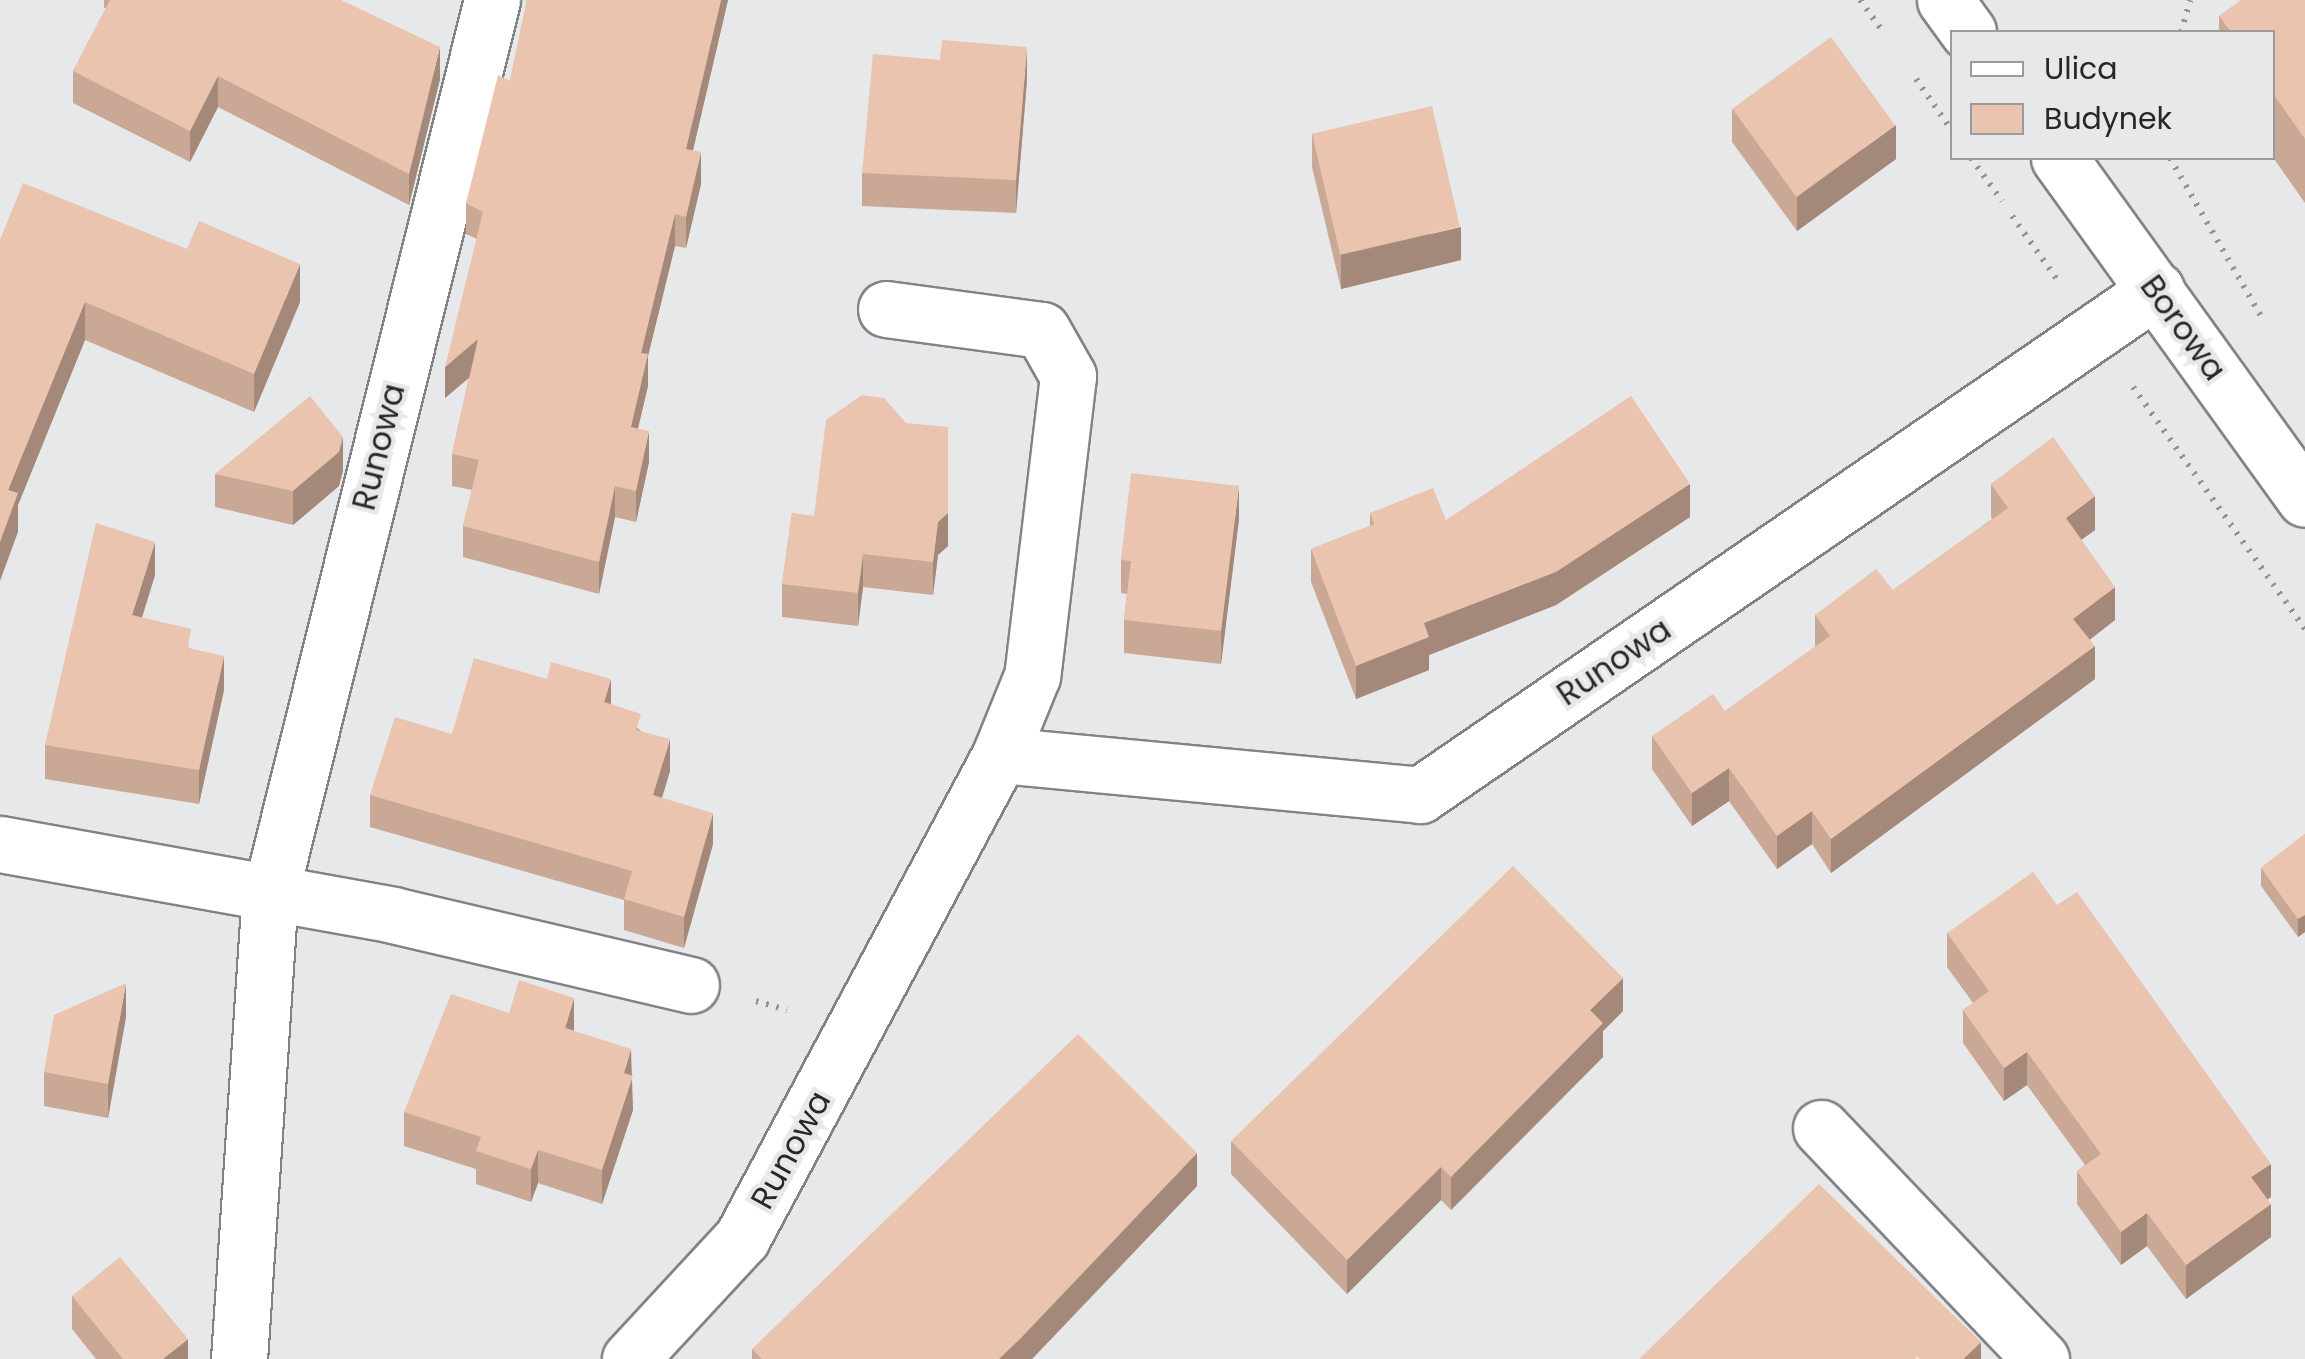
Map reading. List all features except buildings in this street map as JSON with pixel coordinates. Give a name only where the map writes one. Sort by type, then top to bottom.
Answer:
[{"type":"street","name":"Runowa","points":[[239,1359],[270,895],[492,0]]},
{"type":"street","points":[[1945,0],[1967,30]]},
{"type":"street","name":"Borowa","points":[[2060,160],[2305,499]]},
{"type":"street","name":"Runowa","points":[[1000,755],[1420,795],[2156,290]]},
{"type":"street","name":"Runowa","points":[[630,1359],[742,1238],[859,1028],[1000,755],[1032,676],[1068,376],[1042,330],[886,310]]},
{"type":"street","points":[[0,844],[393,915],[692,984]]},
{"type":"street","points":[[1821,1128],[2040,1359]]},
{"type":"path","points":[[2182,30],[2190,0]]},
{"type":"path","points":[[2171,160],[2266,326]]},
{"type":"path","points":[[2234,528],[2305,629]]},
{"type":"path","points":[[692,984],[859,1028]]}]
